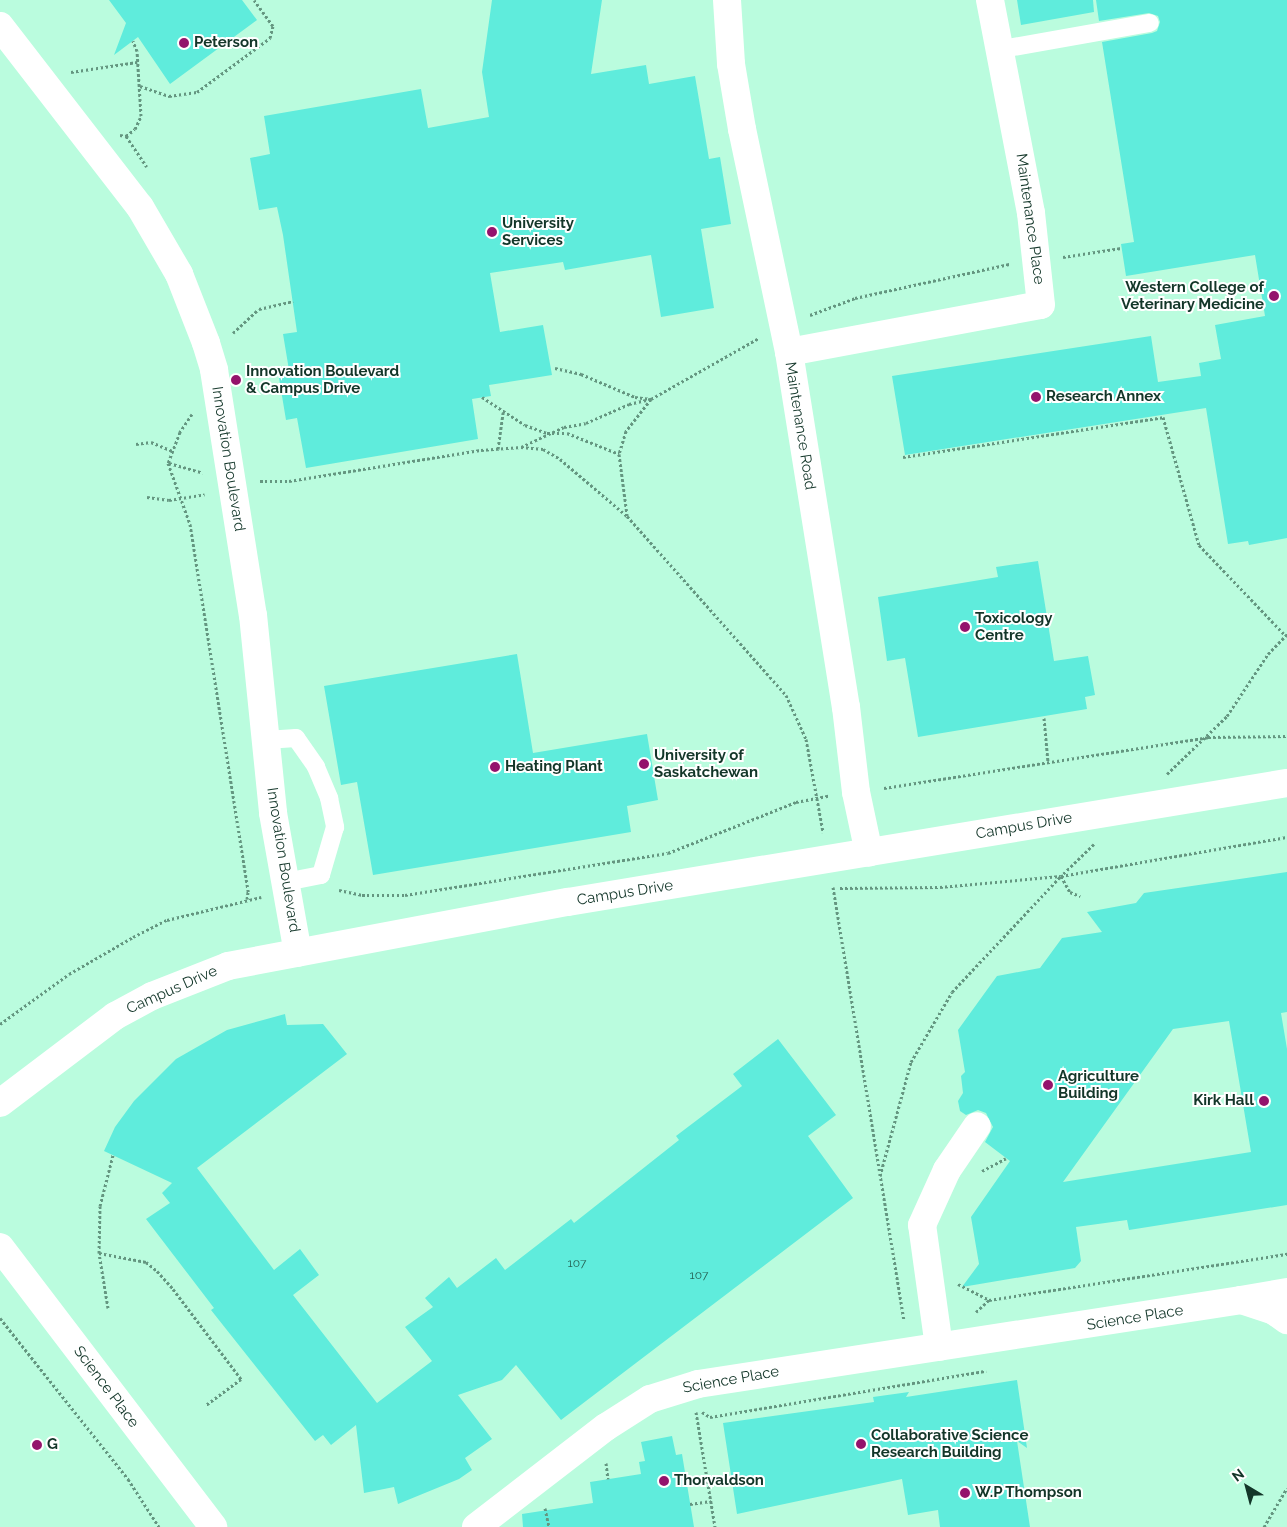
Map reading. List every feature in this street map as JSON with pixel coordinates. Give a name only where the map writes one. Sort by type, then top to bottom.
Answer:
[{"type":"street","name":"Maintenance Road","points":[[727,0],[731,64],[742,129],[789,352],[846,707],[856,792],[868,853]]},
{"type":"street","name":"Maintenance Place","points":[[789,352],[1041,304],[1031,214],[1002,48],[990,0]]},
{"type":"street","name":"Innovation Boulevard","points":[[0,26],[140,207],[158,235],[196,313],[214,370],[253,615],[266,740],[286,888],[298,953]]},
{"type":"street","name":"Campus Drive","points":[[0,1103],[115,1016],[152,996],[228,966],[568,902],[1287,782]]},
{"type":"street","points":[[939,1347],[922,1226],[947,1170],[977,1126]]},
{"type":"street","name":"Science Place","points":[[0,1247],[213,1527]]},
{"type":"street","name":"Science Place","points":[[476,1527],[562,1458],[650,1398],[698,1384],[1287,1292]]},
{"type":"street","name":"Science Place","points":[[1241,1300],[1274,1311],[1287,1320]]},
{"type":"lane","points":[[1002,48],[1150,22]]},
{"type":"lane","points":[[266,740],[296,738],[316,767],[329,798],[335,827],[321,875],[286,888]]},
{"type":"path","points":[[140,86],[169,96],[197,92],[270,38],[273,26],[254,0]]},
{"type":"path","points":[[126,136],[135,129],[141,116],[140,86],[133,41]]},
{"type":"path","points":[[69,72],[137,62]]},
{"type":"path","points":[[214,370],[228,338],[244,320],[259,309],[293,301]]},
{"type":"path","points":[[556,368],[581,374],[636,397],[651,400],[626,431],[619,454],[627,516]]},
{"type":"path","points":[[482,397],[502,412],[547,433],[567,433],[619,454]]},
{"type":"path","points":[[193,412],[172,451],[168,463],[190,524],[248,892],[246,899]]},
{"type":"path","points":[[498,448],[502,412]]},
{"type":"path","points":[[903,457],[1163,417],[1198,545],[1286,634],[1268,654],[1227,716],[1208,737]]},
{"type":"path","points":[[136,444],[151,442],[172,451]]},
{"type":"path","points":[[260,481],[289,481],[498,448],[543,449],[560,458],[627,516],[786,695],[806,739],[833,888],[890,1250],[920,1382]]},
{"type":"path","points":[[1044,718],[1048,762]]},
{"type":"path","points":[[334,890],[371,896],[405,895],[668,853],[796,802],[817,798],[1208,737],[1287,736]]},
{"type":"path","points":[[833,888],[940,887],[1062,876]]},
{"type":"path","points":[[1062,876],[1070,892],[1080,896]]},
{"type":"path","points":[[880,1178],[911,1062],[952,992],[1062,876]]},
{"type":"path","points":[[0,1024],[69,974],[133,937],[167,920],[234,906],[246,899],[286,888]]},
{"type":"path","points":[[108,1308],[100,1253],[102,1188],[113,1155]]},
{"type":"path","points":[[100,1253],[146,1262],[151,1266],[173,1289],[241,1379],[206,1405]]},
{"type":"path","points":[[936,1320],[975,1313],[988,1300],[1287,1254]]},
{"type":"path","points":[[0,1318],[128,1479],[159,1527]]},
{"type":"path","points":[[690,1410],[696,1409],[710,1416],[992,1370]]},
{"type":"path","points":[[696,1409],[715,1527]]},
{"type":"path","points":[[1264,1527],[1287,1488]]},
{"type":"path","points":[[690,1504],[711,1501]]},
{"type":"path","points":[[538,1512],[545,1505],[549,1527]]},
{"type":"building","name":"Peterson","points":[[109,0],[242,0],[257,20],[170,84],[138,37],[114,55],[126,23]]},
{"type":"building","name":"University Services","points":[[492,0],[602,0],[591,74],[646,65],[649,84],[695,76],[709,159],[720,157],[731,224],[701,229],[714,308],[661,317],[651,255],[565,270],[563,262],[490,273],[500,332],[543,325],[552,375],[489,385],[491,396],[472,399],[478,439],[306,468],[297,418],[286,420],[278,372],[289,370],[283,334],[297,332],[283,235],[277,207],[259,210],[250,158],[270,154],[264,116],[421,89],[428,128],[489,117],[482,72]]},
{"type":"building","points":[[1017,0],[1093,0],[1094,12],[1021,25]]},
{"type":"building","name":"Western College of Veterinary Medicine","points":[[1096,0],[1287,0],[1287,538],[1249,545],[1248,541],[1228,544],[1206,408],[905,455],[892,376],[1151,336],[1158,382],[1201,376],[1199,363],[1221,359],[1215,325],[1265,316],[1255,255],[1126,276],[1121,244],[1134,242],[1102,42],[1152,33],[1157,31],[1160,22],[1158,16],[1149,13],[1099,21]]},
{"type":"building","name":"Toxicology Centre","points":[[1038,561],[1054,661],[1088,656],[1095,695],[1085,697],[1087,709],[918,737],[905,658],[887,661],[878,597],[998,577],[996,567]]},
{"type":"building","name":"Heating Plant","points":[[517,654],[533,753],[647,734],[658,800],[627,806],[631,832],[373,875],[357,782],[341,785],[324,686]]},
{"type":"building","name":"Agriculture Building","points":[[1287,872],[1287,1012],[1281,1013],[1287,1049],[1287,1205],[1129,1230],[1127,1220],[1076,1227],[1081,1261],[1075,1268],[962,1287],[979,1264],[971,1217],[1010,1161],[985,1142],[993,1127],[986,1113],[978,1110],[966,1115],[960,1111],[958,1101],[963,1093],[961,1076],[965,1072],[958,1030],[997,976],[1040,968],[1062,938],[1102,932],[1087,912],[1136,903],[1144,893]],"holes":[[[1229,1021],[1251,1152],[1063,1182],[1173,1029]]]},
{"type":"building","points":[[285,1014],[287,1025],[323,1024],[347,1054],[197,1168],[274,1270],[300,1249],[319,1275],[293,1295],[377,1403],[432,1361],[405,1327],[433,1307],[425,1298],[449,1277],[457,1288],[496,1258],[505,1270],[571,1219],[574,1223],[679,1140],[676,1136],[742,1086],[733,1074],[778,1039],[836,1115],[808,1136],[853,1198],[561,1420],[516,1365],[502,1380],[458,1395],[492,1439],[465,1458],[472,1470],[459,1479],[398,1504],[394,1487],[364,1493],[356,1425],[331,1445],[323,1435],[315,1441],[211,1310],[214,1308],[146,1219],[170,1203],[162,1193],[172,1183],[104,1151],[115,1127],[134,1101],[176,1059],[227,1030]]},
{"type":"building","name":"Collaborative Science Research Building","points":[[1017,1380],[1027,1448],[1017,1441],[1030,1527],[940,1527],[938,1510],[908,1515],[902,1479],[737,1514],[723,1423],[874,1402],[873,1397],[909,1392],[906,1397]]},
{"type":"building","name":"Thorvaldson","points":[[672,1436],[676,1455],[682,1454],[694,1527],[523,1527],[522,1514],[593,1503],[590,1482],[641,1474],[639,1462],[645,1461],[641,1442]]},
{"type":"place","name":"Peterson","points":[[184,43]]},
{"type":"place","name":"University Services","points":[[492,232]]},
{"type":"place","name":"Western College of Veterinary Medicine","points":[[1274,296]]},
{"type":"place","name":"Innovation Boulevard & Campus Drive","points":[[236,380]]},
{"type":"place","name":"Research Annex","points":[[1036,397]]},
{"type":"place","name":"Toxicology Centre","points":[[965,627]]},
{"type":"place","name":"University of Saskatchewan","points":[[644,764]]},
{"type":"place","name":"Heating Plant","points":[[495,767]]},
{"type":"place","name":"Agriculture Building","points":[[1048,1085]]},
{"type":"place","name":"Kirk Hall","points":[[1264,1101]]},
{"type":"place","name":"Collaborative Science Research Building","points":[[861,1444]]},
{"type":"place","name":"G","points":[[37,1445]]},
{"type":"place","name":"Thorvaldson","points":[[664,1481]]},
{"type":"place","name":"W.P Thompson","points":[[965,1493]]}]
